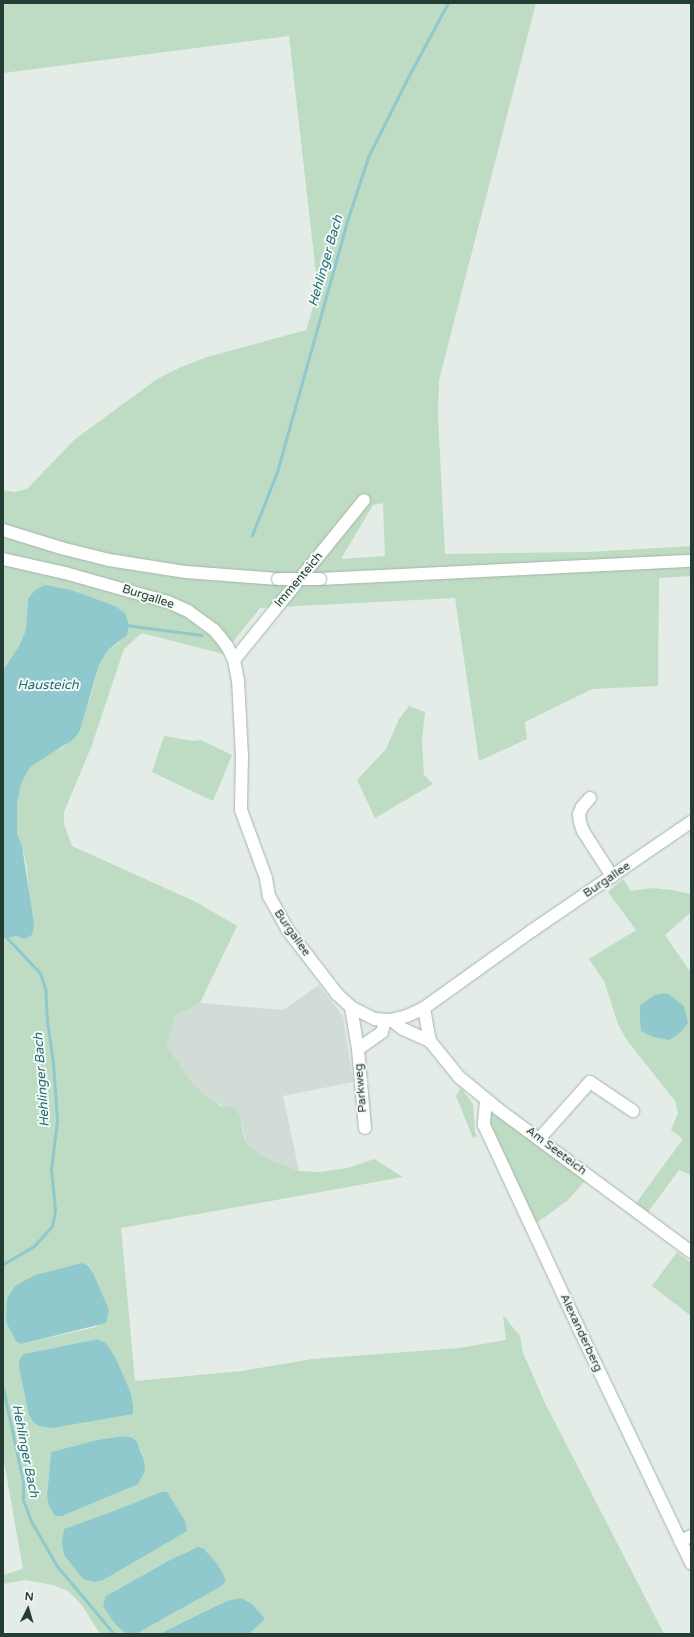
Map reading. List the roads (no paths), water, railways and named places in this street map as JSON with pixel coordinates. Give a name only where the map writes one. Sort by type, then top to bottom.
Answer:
[{"type":"street","name":"Immenteich","points":[[234,660],[364,500]]},
{"type":"street","points":[[3,530],[61,548],[109,560],[186,572],[278,579],[320,579],[691,561]]},
{"type":"street","name":"Burgallee","points":[[3,559],[65,573],[168,602],[188,612],[214,630],[227,646],[234,660],[238,680],[242,756],[241,810],[266,878],[269,896],[286,929],[337,994],[351,1007],[375,1019],[388,1020],[407,1016],[424,1008],[691,822]]},
{"type":"street","points":[[590,798],[582,807],[579,814],[580,822],[583,831],[612,876]]},
{"type":"street","name":"Parkweg","points":[[351,1007],[358,1049],[365,1128]]},
{"type":"street","name":"Am Seeteich","points":[[424,1008],[430,1041]]},
{"type":"street","name":"Parkweg","points":[[358,1049],[382,1032],[388,1020]]},
{"type":"street","name":"Am Seeteich","points":[[388,1020],[403,1029],[430,1041],[459,1077],[486,1100],[540,1138],[691,1252]]},
{"type":"street","points":[[540,1138],[590,1082],[633,1111]]},
{"type":"street","name":"Alexanderberg","points":[[486,1100],[484,1125],[686,1538],[691,1563]]},
{"type":"water","name":"Hausteich","points":[[45,585],[71,590],[115,606],[125,613],[129,625],[127,635],[108,650],[99,665],[80,730],[74,739],[30,767],[21,784],[17,804],[17,833],[22,846],[34,924],[32,935],[24,939],[17,936],[3,939],[3,670],[19,646],[26,630],[28,599],[35,590]]},
{"type":"water","points":[[667,993],[684,1006],[688,1023],[680,1033],[669,1040],[653,1037],[641,1031],[640,1018],[640,1005],[655,995]]},
{"type":"water","points":[[81,1263],[87,1265],[93,1273],[109,1310],[106,1323],[21,1344],[16,1341],[6,1322],[7,1299],[15,1286],[35,1275]]},
{"type":"water","points":[[98,1339],[106,1343],[116,1359],[130,1391],[133,1414],[52,1428],[39,1426],[34,1423],[29,1415],[19,1367],[19,1361],[22,1356],[24,1354]]},
{"type":"water","points":[[122,1436],[131,1437],[137,1442],[144,1461],[145,1471],[138,1484],[62,1516],[55,1516],[49,1506],[47,1495],[51,1452],[97,1440]]},
{"type":"water","points":[[161,1492],[167,1492],[185,1521],[187,1531],[103,1580],[94,1582],[83,1579],[64,1555],[62,1542],[64,1529]]},
{"type":"water","points":[[198,1547],[203,1548],[215,1561],[222,1572],[226,1581],[220,1587],[136,1634],[126,1634],[115,1624],[103,1606],[106,1596],[168,1561]]},
{"type":"water","points":[[241,1598],[252,1604],[265,1619],[249,1634],[159,1634],[227,1601]]},
{"type":"waterway","name":"Hehlinger Bach","points":[[252,535],[277,472],[348,218],[368,157],[407,79],[448,3]]},
{"type":"waterway","name":"Hehlinger Bach","points":[[125,625],[201,635]]},
{"type":"waterway","name":"Hehlinger Bach","points":[[3,1264],[34,1246],[52,1226],[55,1210],[51,1169],[57,1120],[45,988],[40,973],[7,938],[7,935]]},
{"type":"waterway","name":"Hehlinger Bach","points":[[3,1388],[23,1482],[23,1500],[32,1523],[57,1566],[114,1634]]}]
